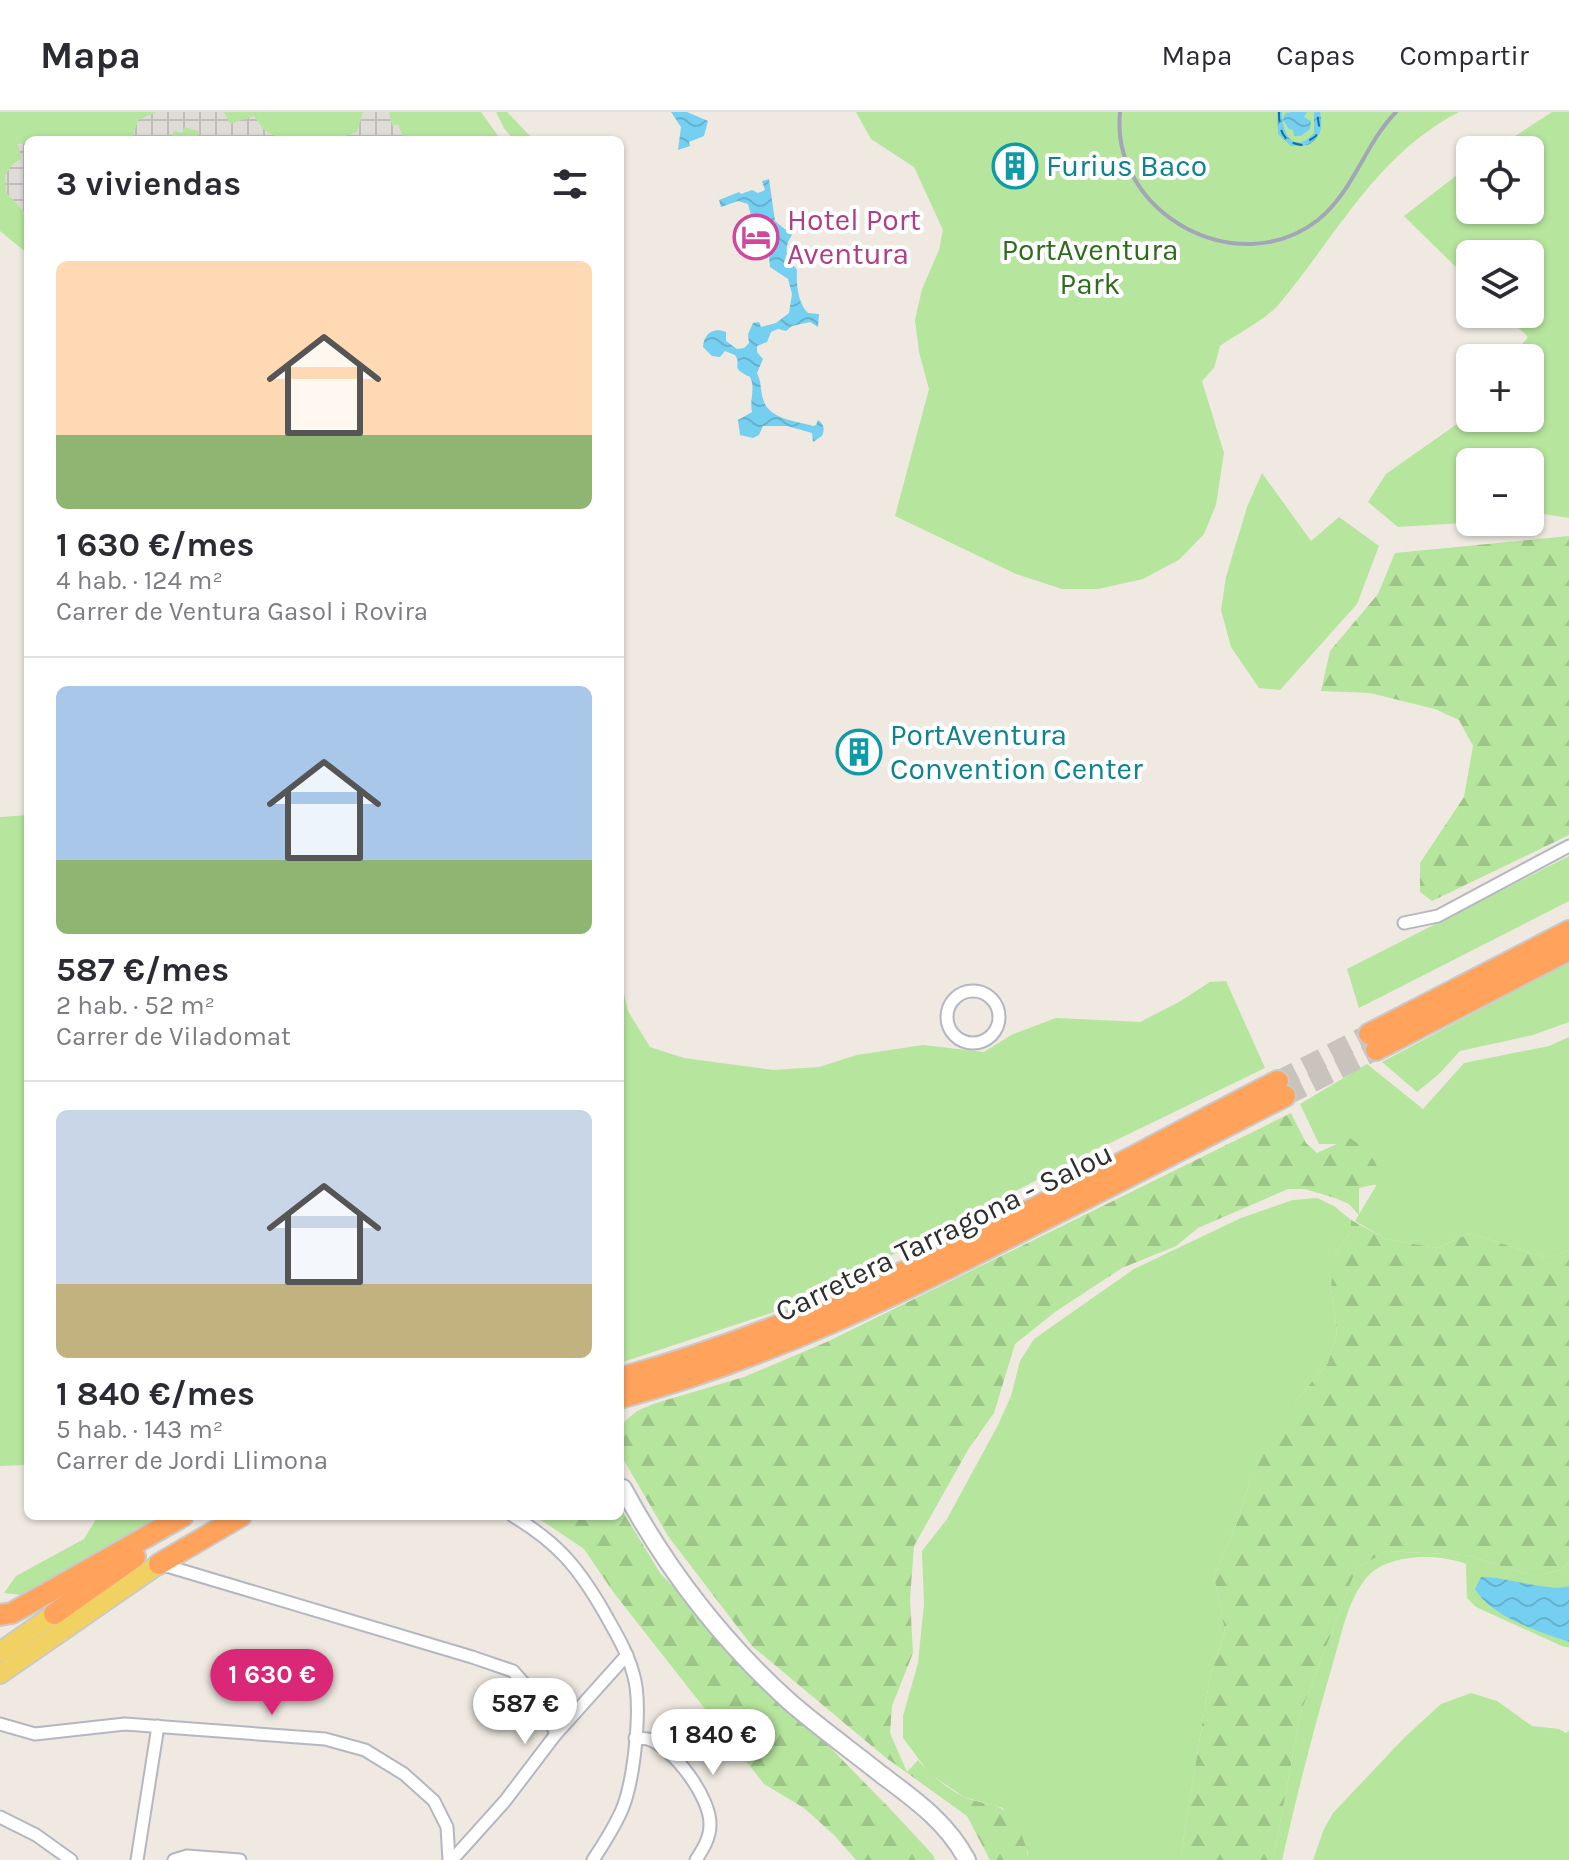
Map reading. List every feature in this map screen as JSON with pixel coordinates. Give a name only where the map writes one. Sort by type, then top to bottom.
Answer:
[{"type":"highway","points":[[1569,931],[1372,1042],[1569,950]]},
{"type":"highway","name":"Carretera Tarragona - Salou","points":[[624,1377],[774,1329],[920,1265],[1282,1088],[925,1281],[755,1355],[629,1396]]},
{"type":"highway","points":[[0,1615],[12,1613],[176,1520]]},
{"type":"highway","points":[[54,1614],[151,1545],[192,1520]]},
{"type":"highway","points":[[159,1564],[234,1520]]},
{"type":"main road","points":[[0,1674],[159,1564]]},
{"type":"main road","points":[[0,1652],[54,1614]]},
{"type":"street","points":[[1404,923],[1438,916],[1569,846]]},
{"type":"street","points":[[965,992],[984,993],[998,1011],[995,1030],[983,1041],[972,1043],[961,1040],[949,1028],[947,1016],[950,1005],[965,992]]},
{"type":"street","points":[[624,1489],[690,1593],[752,1667],[794,1705],[944,1824],[967,1860]]},
{"type":"street","points":[[519,1520],[550,1541],[576,1567],[627,1655],[637,1691],[635,1738],[626,1799],[593,1860]]},
{"type":"street","points":[[159,1564],[513,1671],[543,1705],[556,1734]]},
{"type":"street","points":[[450,1860],[505,1801],[556,1734],[627,1655]]},
{"type":"street","points":[[0,1724],[35,1734],[125,1724],[158,1726],[325,1739],[365,1750],[404,1774],[434,1801],[447,1827],[450,1860]]},
{"type":"street","points":[[137,1860],[158,1726]]},
{"type":"street","points":[[635,1738],[650,1739],[699,1788],[711,1826],[707,1842],[696,1860]]},
{"type":"street","points":[[0,1817],[36,1835],[71,1860]]},
{"type":"street","points":[[174,1860],[187,1856],[240,1860]]},
{"type":"green space","points":[[0,112],[481,112],[498,136],[24,136],[24,251],[0,231]]},
{"type":"green space","points":[[496,112],[507,112],[530,136],[511,136]]},
{"type":"green space","name":"PortAventura Park","points":[[856,112],[1459,112],[1404,150],[1381,173],[1274,309],[1220,346],[1214,368],[1202,381],[1224,453],[1216,505],[1204,534],[1180,559],[1143,579],[1098,589],[1062,589],[1016,574],[895,516],[929,389],[919,352],[915,320],[922,289],[939,250],[943,230],[914,167],[871,139]]},
{"type":"green space","points":[[1552,112],[1569,112],[1569,518],[1544,514],[1544,448],[1456,448],[1456,523],[1398,527],[1368,502],[1386,474],[1456,425],[1456,432],[1544,432],[1544,344],[1522,344],[1528,337],[1519,328],[1544,328],[1544,240],[1456,240],[1456,267],[1404,216],[1456,176],[1456,224],[1544,224],[1544,136],[1515,136]]},
{"type":"green space","points":[[1262,473],[1311,541],[1339,517],[1379,546],[1357,604],[1280,690],[1259,688],[1231,647],[1221,610],[1226,577],[1247,507]]},
{"type":"green space","points":[[1569,536],[1569,835],[1432,901],[1420,892],[1420,863],[1464,797],[1473,746],[1459,720],[1435,709],[1370,693],[1321,691],[1330,651],[1378,594],[1395,553]]},
{"type":"green space","points":[[24,815],[24,1465],[0,1466],[0,817]]},
{"type":"green space","points":[[1569,856],[1569,901],[1359,1008],[1347,969]]},
{"type":"green space","points":[[1569,962],[1569,1022],[1533,1035],[1460,1051],[1417,1092],[1382,1062]]},
{"type":"green space","points":[[1226,981],[1265,1068],[1077,1159],[798,1304],[624,1362],[624,994],[628,1011],[650,1047],[684,1058],[773,1070],[819,1067],[857,1055],[923,1045],[984,1052],[1013,1034],[1056,1018],[1140,1022],[1210,982]]},
{"type":"green space","points":[[1569,1037],[1569,1251],[1546,1258],[1470,1233],[1437,1248],[1386,1239],[1355,1221],[1376,1186],[1353,1144],[1319,1144],[1300,1104],[1367,1064],[1423,1109],[1464,1063],[1549,1046]]},
{"type":"green space","points":[[1291,1113],[1306,1143],[1317,1153],[1350,1138],[1372,1157],[1378,1168],[1381,1183],[1359,1188],[1359,1215],[1349,1204],[1335,1198],[1305,1189],[1288,1189],[1198,1228],[1176,1246],[1122,1268],[1055,1312],[1015,1344],[994,1413],[969,1448],[914,1546],[910,1599],[913,1653],[892,1706],[890,1733],[907,1772],[918,1760],[938,1780],[956,1792],[1004,1810],[1023,1838],[1028,1860],[990,1860],[967,1816],[885,1757],[752,1646],[668,1536],[624,1460],[624,1423],[637,1411],[744,1377],[829,1341]]},
{"type":"green space","points":[[1317,1198],[1334,1206],[1351,1220],[1351,1232],[1336,1252],[1331,1288],[1337,1333],[1328,1363],[1297,1399],[1250,1482],[1214,1576],[1225,1632],[1210,1676],[1180,1860],[1028,1860],[1028,1853],[1003,1808],[964,1797],[930,1774],[903,1738],[903,1716],[918,1663],[924,1604],[922,1551],[947,1519],[998,1425],[1011,1396],[1020,1361],[1034,1339],[1134,1269],[1241,1218],[1293,1200]]},
{"type":"green space","points":[[1351,1220],[1386,1239],[1437,1248],[1470,1233],[1546,1258],[1569,1251],[1569,1562],[1561,1570],[1534,1576],[1466,1555],[1387,1551],[1356,1569],[1301,1712],[1273,1860],[1180,1860],[1210,1676],[1225,1632],[1214,1576],[1250,1482],[1274,1432],[1328,1363],[1337,1333],[1331,1288],[1333,1264],[1336,1252],[1351,1232]]},
{"type":"green space","points":[[624,1514],[660,1573],[896,1815],[935,1860],[856,1860],[804,1808],[764,1784],[614,1593],[584,1549],[541,1520],[624,1520]]},
{"type":"green space","points":[[96,1520],[153,1520],[22,1595],[4,1593],[16,1576],[84,1539]]},
{"type":"green space","points":[[1387,1551],[1466,1555],[1534,1576],[1561,1570],[1569,1562],[1569,1647],[1476,1607],[1467,1598],[1466,1564],[1442,1558],[1414,1557],[1376,1569],[1360,1586],[1346,1618],[1312,1736],[1282,1860],[1273,1860],[1301,1712],[1356,1569]]},
{"type":"green space","points":[[1471,1693],[1497,1701],[1532,1726],[1569,1731],[1569,1860],[1313,1860],[1333,1813],[1441,1704]]},
{"type":"shaded area","points":[[157,112],[224,112],[230,124],[254,116],[264,130],[275,136],[197,136],[199,131],[184,127],[182,133],[174,131],[173,136],[133,136],[138,120]]},
{"type":"shaded area","points":[[363,112],[389,112],[392,126],[398,124],[402,136],[346,136],[357,132]]},
{"type":"shaded area","points":[[24,143],[24,212],[6,192],[5,176],[12,165],[21,159],[18,144]]},
{"type":"water","points":[[671,112],[687,112],[708,121],[704,136],[678,150],[681,127]]},
{"type":"water","points":[[1277,112],[1282,112],[1290,139],[1300,142],[1314,133],[1314,112],[1320,112],[1319,135],[1308,145],[1291,146],[1278,134]]},
{"type":"water","points":[[1307,112],[1304,117],[1311,121],[1310,129],[1301,136],[1294,136],[1293,130],[1283,120],[1285,113]]},
{"type":"water","points":[[769,179],[775,221],[792,235],[787,253],[797,270],[800,299],[808,313],[819,314],[818,327],[810,322],[792,326],[786,331],[778,329],[771,332],[767,342],[757,346],[757,352],[763,359],[757,373],[763,399],[771,411],[813,426],[818,420],[822,423],[822,436],[813,442],[812,433],[787,426],[763,426],[759,435],[753,438],[740,435],[738,420],[752,412],[750,377],[738,368],[735,355],[725,351],[720,357],[712,356],[703,347],[710,332],[717,330],[726,332],[726,341],[737,349],[744,348],[749,343],[748,334],[753,323],[759,322],[761,327],[776,323],[789,313],[792,294],[788,279],[770,267],[768,245],[753,223],[748,204],[738,201],[721,207],[719,200],[739,192],[752,190],[758,193],[765,190],[762,181]]},
{"type":"water","points":[[1481,1577],[1551,1587],[1569,1586],[1569,1642],[1492,1608],[1475,1589]]},
{"type":"ferry route","points":[[1279,112],[1283,134],[1295,144],[1302,145],[1316,136],[1319,126],[1317,112]]},
{"type":"tunnel","points":[[1278,1081],[1369,1034]]},
{"type":"tunnel","points":[[1285,1096],[1376,1050]]},
{"type":"railway","points":[[1120,112],[1122,148],[1135,180],[1157,207],[1185,228],[1217,240],[1251,244],[1286,238],[1318,220],[1341,196],[1375,139],[1396,112]]},
{"type":"place","name":"Furius Baco","points":[[1015,166]]},
{"type":"place","name":"Hotel Port Aventura","points":[[756,237]]},
{"type":"place","name":"PortAventura Convention Center","points":[[859,752]]}]
